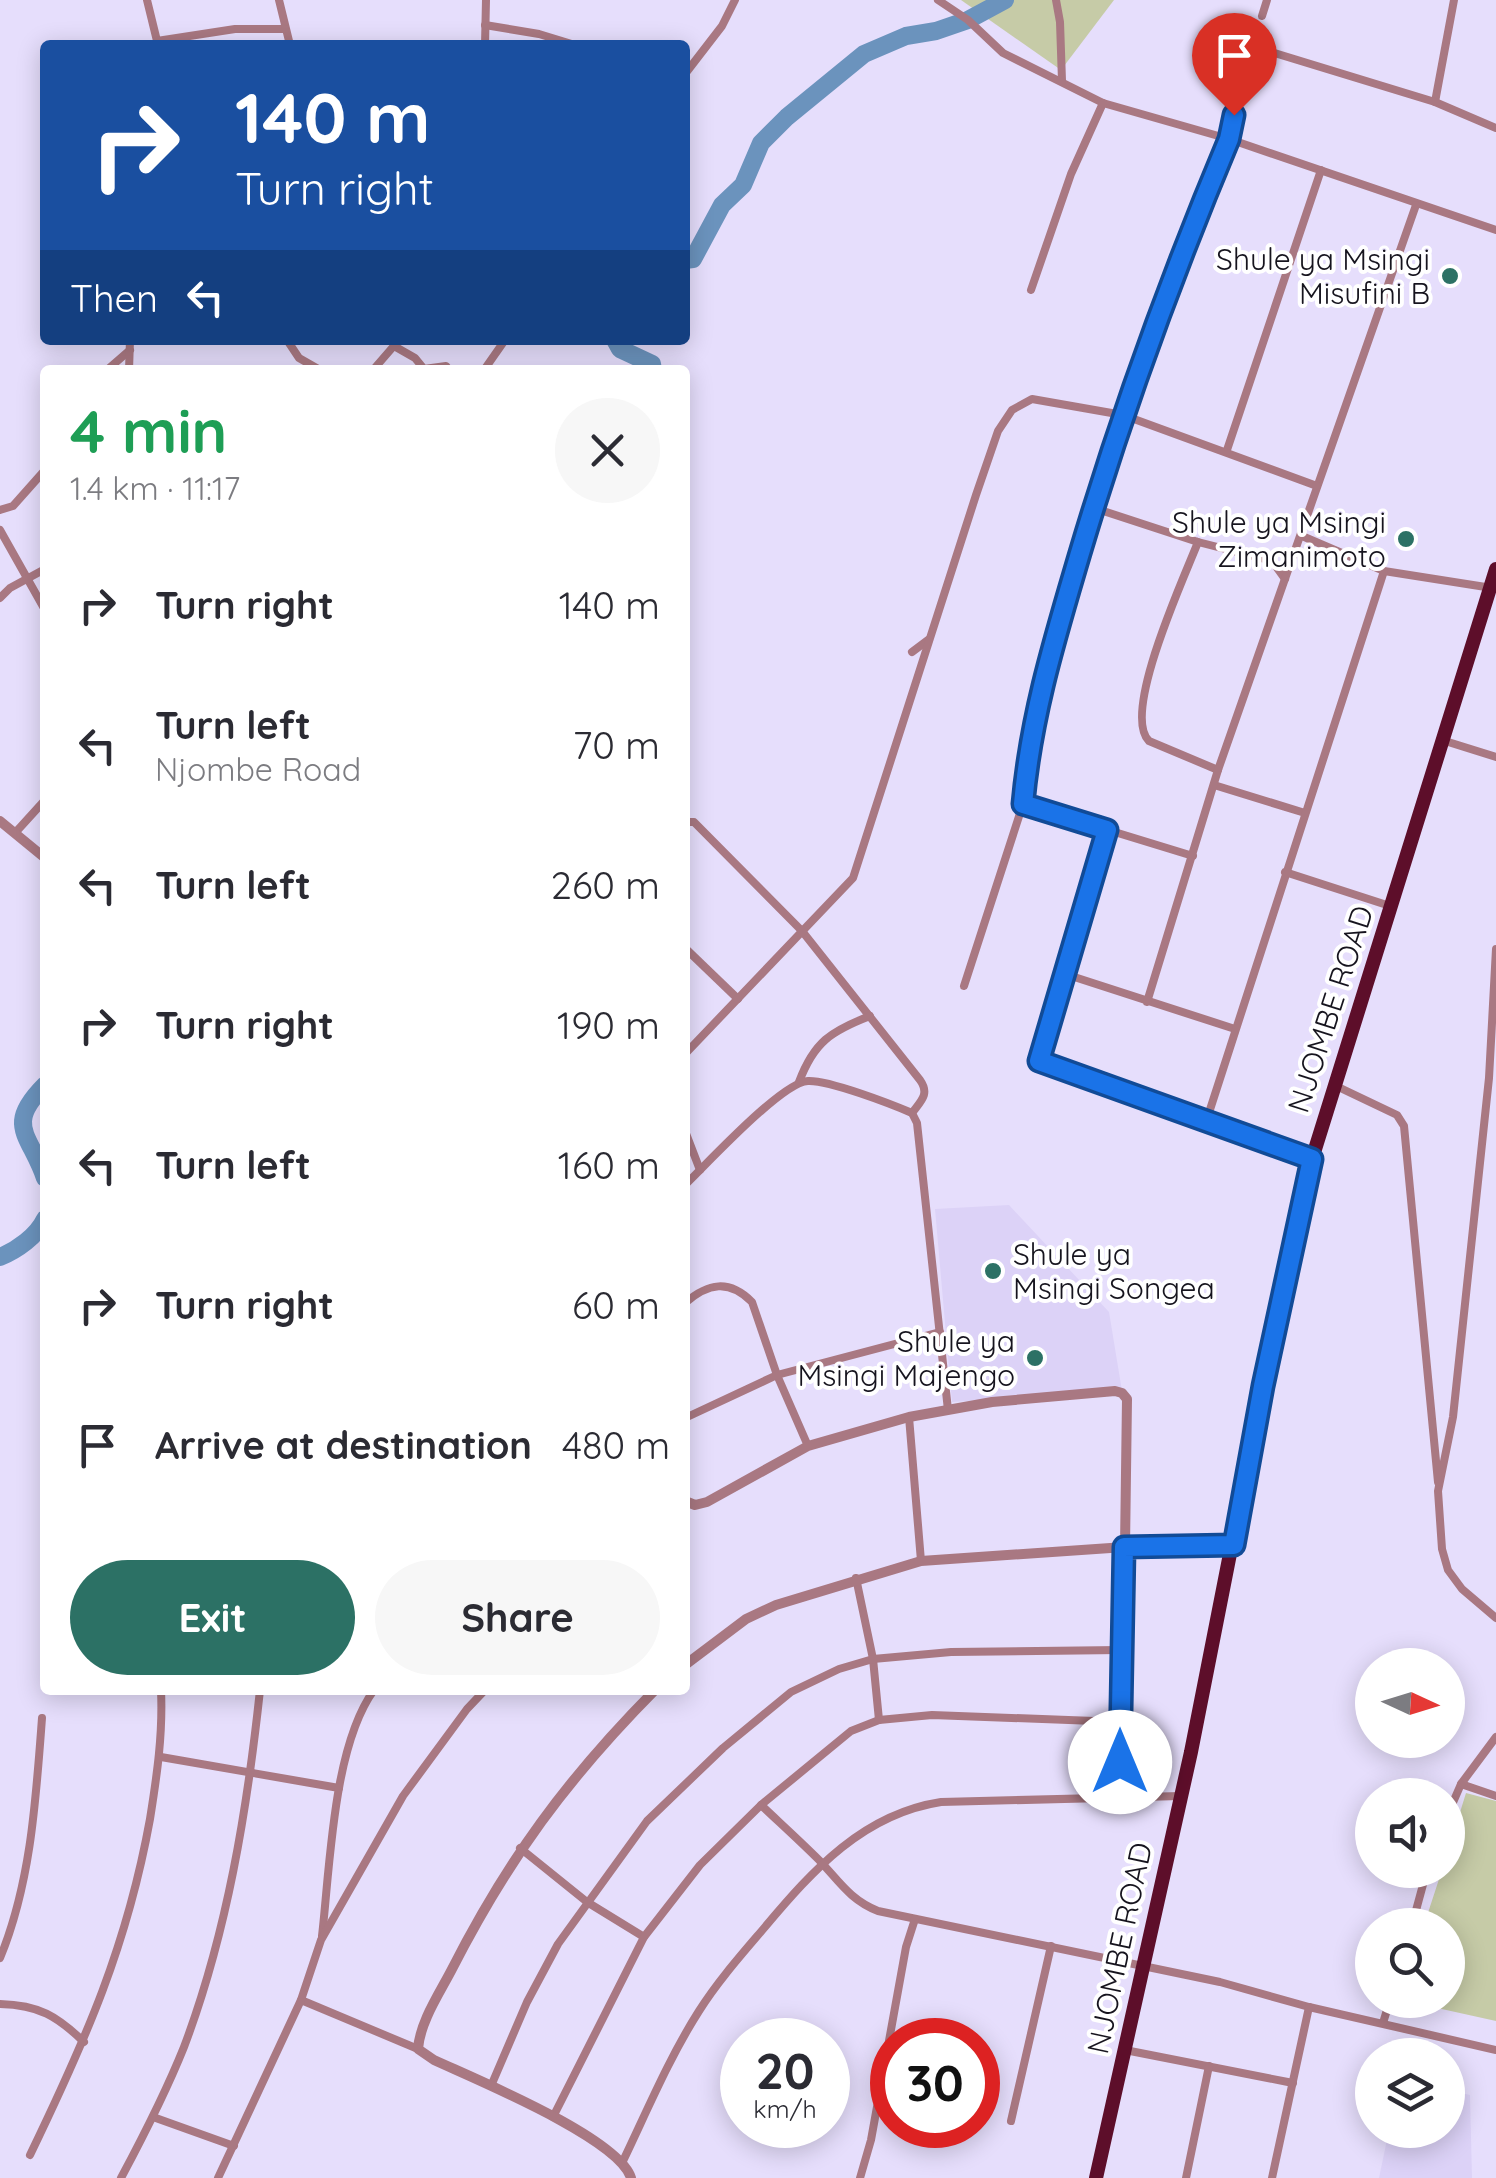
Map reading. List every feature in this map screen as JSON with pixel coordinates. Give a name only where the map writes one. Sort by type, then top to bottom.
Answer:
[{"type":"highway","name":"NJOMBE ROAD","points":[[1096,2178],[1181,1796],[1312,1159],[1496,569]]},
{"type":"street","points":[[147,0],[157,40]]},
{"type":"street","points":[[279,0],[288,40]]},
{"type":"street","points":[[484,40],[486,0]]},
{"type":"street","points":[[690,68],[722,26],[735,0]]},
{"type":"street","points":[[938,0],[968,20],[1003,53],[1103,103],[1229,139],[1496,230]]},
{"type":"street","points":[[1056,0],[1062,81]]},
{"type":"street","points":[[1262,16],[1268,0]]},
{"type":"street","points":[[1435,102],[1454,0]]},
{"type":"street","points":[[485,25],[558,40]]},
{"type":"street","points":[[175,40],[236,29],[285,29]]},
{"type":"street","points":[[964,986],[1023,804],[1038,695],[1094,508],[1148,339],[1229,139],[1239,90],[1256,48],[1435,102],[1496,128]]},
{"type":"street","points":[[1031,290],[1071,174],[1103,103]]},
{"type":"street","points":[[1227,450],[1320,170]]},
{"type":"street","points":[[1147,1002],[1218,770],[1416,205]]},
{"type":"street","points":[[112,365],[130,345]]},
{"type":"street","points":[[290,345],[299,358],[311,365]]},
{"type":"street","points":[[377,365],[394,345]]},
{"type":"street","points":[[398,345],[420,365]]},
{"type":"street","points":[[690,1049],[853,878],[998,431],[1012,410],[1032,399],[1123,415],[1227,450],[1316,486]]},
{"type":"street","points":[[0,510],[14,506],[40,476]]},
{"type":"street","points":[[1094,508],[1272,561],[1285,579]]},
{"type":"street","points":[[0,530],[40,601]]},
{"type":"street","points":[[1302,536],[1384,571],[1493,588]]},
{"type":"street","points":[[1198,542],[1145,688],[1140,724],[1148,741],[1218,770]]},
{"type":"street","points":[[0,598],[40,570]]},
{"type":"street","points":[[1206,1122],[1384,571]]},
{"type":"street","points":[[912,652],[928,640]]},
{"type":"street","points":[[1445,741],[1496,757]]},
{"type":"street","points":[[1214,785],[1305,812]]},
{"type":"street","points":[[1023,804],[1193,856]]},
{"type":"street","points":[[14,833],[40,805]]},
{"type":"street","points":[[0,821],[40,854]]},
{"type":"street","points":[[690,822],[802,931],[924,1086],[924,1098],[912,1112]]},
{"type":"street","points":[[1107,830],[1039,1061],[1312,1159]]},
{"type":"street","points":[[1285,872],[1392,906]]},
{"type":"street","points":[[1438,1491],[1451,1440],[1492,1079],[1496,949]]},
{"type":"street","points":[[690,953],[738,999]]},
{"type":"street","points":[[1065,974],[1236,1029]]},
{"type":"street","points":[[690,1180],[767,1106],[798,1082],[810,1056],[832,1031],[870,1016]]},
{"type":"street","points":[[798,1082],[818,1082],[912,1112],[917,1123],[948,1410]]},
{"type":"street","points":[[1334,1085],[1397,1114],[1404,1126],[1442,1549],[1448,1570],[1462,1589],[1496,1618]]},
{"type":"street","points":[[690,1144],[700,1170]]},
{"type":"street","points":[[690,1299],[702,1288],[720,1284],[744,1294],[752,1302],[776,1374],[808,1446]]},
{"type":"street","points":[[690,1416],[776,1374],[940,1332]]},
{"type":"street","points":[[690,1505],[722,1495],[808,1446],[909,1417],[992,1402],[1122,1392],[1127,1399],[1120,1650],[1121,1798]]},
{"type":"street","points":[[909,1417],[921,1561]]},
{"type":"street","points":[[690,1661],[746,1619],[776,1604],[921,1561],[1124,1547],[1234,1545]]},
{"type":"street","points":[[856,1578],[873,1660],[879,1720]]},
{"type":"street","points":[[491,2086],[527,2002],[558,1944],[646,1821],[679,1787],[792,1692],[839,1669],[873,1660],[951,1652],[1120,1650]]},
{"type":"street","points":[[30,2154],[84,2042],[128,1922],[161,1757],[161,1695]]},
{"type":"street","points":[[122,2178],[184,2047],[212,1962],[251,1772],[259,1695]]},
{"type":"street","points":[[362,1695],[364,1703]]},
{"type":"street","points":[[321,1940],[339,1788],[364,1703],[370,1695]]},
{"type":"street","points":[[218,2178],[301,2000],[321,1940],[403,1796],[480,1695]]},
{"type":"street","points":[[418,2048],[442,1989],[520,1848],[580,1770],[650,1695]]},
{"type":"street","points":[[553,2117],[644,1937],[700,1865],[761,1805],[851,1731],[879,1720],[932,1715],[1121,1722]]},
{"type":"street","points":[[0,1958],[24,1878],[42,1718]]},
{"type":"street","points":[[1465,1779],[1496,1738]]},
{"type":"street","points":[[161,1757],[339,1788]]},
{"type":"street","points":[[1465,1785],[1496,1796]]},
{"type":"street","points":[[623,2161],[700,2011],[738,1958],[822,1862],[867,1828],[916,1806],[994,1800],[1181,1796]]},
{"type":"street","points":[[761,1805],[860,1904],[1220,1982],[1496,2050]]},
{"type":"street","points":[[520,1848],[587,1902],[644,1937]]},
{"type":"street","points":[[860,2178],[906,1947],[916,1919]]},
{"type":"street","points":[[1012,2121],[1051,1946]]},
{"type":"street","points":[[301,2000],[418,2048],[434,2060],[553,2117],[623,2161],[631,2178]]},
{"type":"street","points":[[0,2004],[21,2004],[57,2016],[84,2042]]},
{"type":"street","points":[[1272,2178],[1309,2007]]},
{"type":"street","points":[[1382,2023],[1384,2018]]},
{"type":"street","points":[[1125,2050],[1293,2083]]},
{"type":"street","points":[[1186,2178],[1209,2066]]},
{"type":"street","points":[[154,2117],[234,2146]]},
{"type":"shaded area","points":[[1009,1205],[1109,1312],[1122,1391],[952,1402],[935,1209]]},
{"type":"shaded area","points":[[1465,2094],[1470,2095],[1472,2178],[1379,2178],[1385,2148],[1465,2148]]},
{"type":"green space","points":[[961,0],[1114,0],[1061,70]]},
{"type":"green space","points":[[1466,1793],[1496,1801],[1496,2021],[1465,2014],[1465,1908],[1430,1908],[1436,1888],[1465,1888]]},
{"type":"waterway","points":[[690,259],[722,205],[743,185],[761,143],[787,117],[864,54],[906,36],[968,20],[1005,0]]},
{"type":"waterway","points":[[618,345],[652,365]]},
{"type":"waterway","points":[[40,1091],[23,1121],[40,1166]]},
{"type":"waterway","points":[[0,1257],[26,1242],[40,1226]]},
{"type":"place","name":"Shule ya Msingi Misufini B","points":[[1450,276]]},
{"type":"place","name":"Shule ya Msingi Zimanimoto","points":[[1406,539]]},
{"type":"place","name":"Shule ya Msingi Songea","points":[[993,1271]]},
{"type":"place","name":"Shule ya Msingi Majengo","points":[[1035,1358]]},
{"type":"route","points":[[1120,1762],[1124,1547],[1234,1545],[1263,1386],[1312,1159],[1039,1061],[1107,830],[1023,804],[1038,695],[1094,508],[1148,339],[1229,139],[1234,115]]}]
